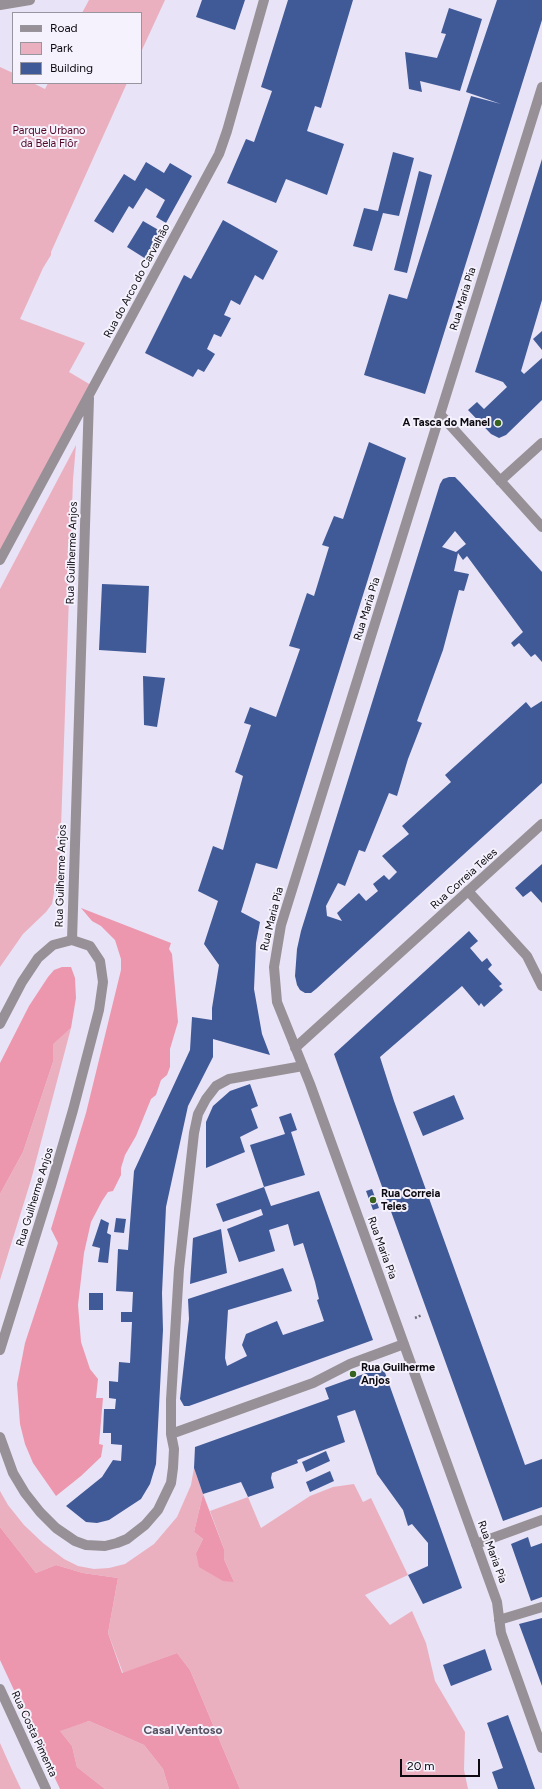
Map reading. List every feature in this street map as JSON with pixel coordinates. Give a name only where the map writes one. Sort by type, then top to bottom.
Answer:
[{"type":"street","points":[[0,5],[30,0]]},
{"type":"street","name":"Rua do Arco do Carvalhão","points":[[0,560],[219,154],[227,131],[264,0]]},
{"type":"street","name":"Rua Maria Pia","points":[[542,87],[277,939],[274,967],[277,1002],[303,1066],[497,1602],[501,1633],[542,1748]]},
{"type":"street","name":"Rua Guilherme Anjos","points":[[0,1350],[51,1186],[99,1010],[103,982],[100,961],[90,946],[72,940],[89,396]]},
{"type":"street","points":[[440,414],[542,527]]},
{"type":"street","points":[[500,481],[542,443]]},
{"type":"street","name":"Rua Correia Teles","points":[[295,1048],[542,824]]},
{"type":"street","points":[[468,891],[527,956],[542,986]]},
{"type":"street","points":[[0,1024],[22,982],[38,958],[53,945],[72,940]]},
{"type":"street","points":[[0,1437],[13,1473],[25,1493],[40,1512],[56,1528],[75,1540],[86,1545],[105,1546],[127,1538],[145,1525],[158,1510],[171,1483],[173,1468],[174,1449],[171,1434],[171,1400],[179,1269],[194,1133],[198,1114],[206,1099],[216,1086],[229,1079],[303,1066]]},
{"type":"street","points":[[171,1434],[312,1383],[350,1364],[404,1344]]},
{"type":"street","points":[[476,1544],[542,1520]]},
{"type":"street","points":[[499,1620],[542,1607]]},
{"type":"street","name":"Rua Costa Pimenta","points":[[0,1689],[46,1789]]},
{"type":"green space","points":[[89,0],[165,0],[142,50],[142,12],[83,12]]},
{"type":"green space","name":"Parque Urbano da Bela Flôr","points":[[0,67],[12,73],[12,84],[35,84],[45,89],[48,84],[127,84],[51,252],[51,255],[43,268],[20,319],[85,343],[69,372],[96,388],[0,558]]},
{"type":"green space","points":[[76,445],[73,480],[59,886],[55,887],[52,904],[46,912],[23,934],[0,967],[0,589]]},
{"type":"green space","points":[[71,1028],[31,1180],[0,1280],[0,1194],[23,1152],[53,1062],[53,1043]]},
{"type":"green space","points":[[194,1468],[203,1494],[194,1532],[203,1539],[196,1553],[234,1582],[224,1559],[224,1549],[210,1511],[248,1497],[261,1528],[310,1496],[333,1487],[354,1484],[363,1502],[371,1498],[408,1575],[365,1595],[390,1625],[412,1611],[426,1643],[435,1681],[465,1732],[464,1770],[468,1789],[240,1789],[190,1670],[177,1653],[123,1673],[108,1633],[118,1578],[83,1573],[56,1565],[36,1573],[0,1527],[0,1491],[8,1505],[24,1525],[43,1543],[64,1559],[78,1566],[94,1569],[109,1568],[125,1564],[154,1544],[177,1517],[191,1485]]},
{"type":"green space","points":[[89,1721],[144,1745],[163,1769],[169,1789],[105,1789],[77,1767],[72,1746],[59,1730]]},
{"type":"green space","points":[[0,1743],[12,1770],[21,1789],[0,1789]]},
{"type":"shaded area","points":[[81,908],[171,943],[169,949],[172,954],[178,1022],[170,1049],[170,1067],[167,1075],[161,1080],[156,1095],[151,1099],[136,1136],[125,1155],[121,1168],[121,1175],[113,1191],[108,1192],[91,1222],[84,1253],[78,1305],[81,1342],[90,1369],[98,1379],[96,1398],[103,1398],[99,1444],[103,1445],[101,1457],[81,1476],[56,1496],[33,1463],[25,1444],[20,1424],[17,1384],[25,1343],[58,1243],[51,1229],[86,1113],[121,970],[121,959],[115,940],[101,926],[92,921]]},
{"type":"shaded area","points":[[62,967],[71,967],[75,978],[76,998],[71,1028],[53,1044],[53,1062],[23,1152],[0,1194],[0,1063],[29,1006],[48,977],[54,970]]},
{"type":"shaded area","points":[[203,1494],[224,1549],[224,1559],[234,1582],[223,1581],[199,1567],[196,1553],[203,1539],[194,1532]]},
{"type":"shaded area","points":[[0,1527],[36,1573],[56,1565],[83,1573],[118,1578],[108,1633],[122,1673],[177,1653],[190,1670],[240,1789],[169,1789],[163,1769],[144,1745],[89,1721],[60,1731],[72,1746],[77,1767],[105,1789],[60,1789],[0,1660]]},
{"type":"building","points":[[202,0],[245,0],[235,30],[196,17]]},
{"type":"building","points":[[288,0],[353,0],[321,108],[315,106],[307,131],[344,144],[327,195],[286,179],[276,203],[227,183],[246,139],[254,142],[272,91],[261,87]]},
{"type":"building","points":[[497,0],[542,0],[542,20],[425,394],[364,375],[389,294],[407,299],[471,96],[501,104],[466,92]]},
{"type":"building","points":[[449,8],[482,19],[460,91],[420,81],[422,92],[409,89],[405,52],[437,58],[446,34],[441,33]]},
{"type":"building","points":[[393,152],[414,158],[399,216],[383,213],[372,251],[353,246],[364,208],[378,211]]},
{"type":"building","points":[[542,159],[542,300],[521,371],[524,374],[542,358],[542,400],[506,435],[499,438],[491,434],[468,410],[477,402],[484,409],[507,387],[503,382],[475,372]]},
{"type":"building","points":[[146,162],[164,173],[170,163],[192,176],[166,223],[156,217],[165,200],[146,188],[133,209],[129,206],[113,233],[94,221],[124,174],[135,181]]},
{"type":"building","points":[[419,171],[432,175],[407,273],[394,270]]},
{"type":"building","points":[[223,220],[278,251],[263,280],[255,275],[240,305],[231,300],[224,315],[231,318],[221,337],[214,334],[207,349],[215,354],[204,372],[198,369],[193,377],[145,353],[184,275],[191,279]]},
{"type":"building","points":[[143,221],[162,232],[146,259],[127,247]]},
{"type":"building","points":[[542,331],[542,350],[533,339]]},
{"type":"building","points":[[369,442],[406,458],[277,869],[256,863],[241,912],[260,922],[256,943],[254,989],[262,1034],[270,1055],[213,1039],[213,1057],[188,1106],[166,1207],[162,1293],[163,1330],[156,1464],[150,1484],[141,1499],[109,1520],[97,1523],[86,1522],[66,1506],[102,1477],[113,1460],[121,1461],[122,1445],[111,1444],[111,1433],[103,1433],[104,1409],[115,1409],[116,1399],[109,1398],[109,1381],[118,1382],[119,1362],[130,1363],[132,1322],[121,1322],[121,1312],[132,1312],[133,1292],[116,1291],[118,1249],[128,1250],[134,1171],[190,1050],[192,1017],[212,1020],[212,1008],[219,965],[204,944],[218,901],[198,891],[213,846],[223,850],[243,776],[235,772],[251,725],[244,723],[250,707],[276,717],[300,649],[289,646],[307,593],[314,596],[329,547],[322,545],[334,516],[343,519]]},
{"type":"building","points":[[455,477],[542,572],[542,662],[535,654],[531,657],[519,643],[514,647],[511,643],[523,632],[467,556],[463,560],[458,553],[454,571],[469,574],[464,591],[459,590],[443,650],[417,721],[422,723],[408,759],[397,796],[389,793],[365,852],[359,850],[345,886],[338,883],[326,906],[327,916],[342,921],[337,913],[359,893],[366,901],[378,891],[373,884],[384,875],[389,880],[397,872],[382,856],[409,834],[402,826],[451,782],[445,775],[526,702],[531,708],[542,701],[542,783],[316,989],[311,993],[305,993],[300,990],[297,985],[295,976],[297,949],[301,931],[440,484],[443,479]],"holes":[[[455,531],[466,544],[456,552],[442,547]]]},
{"type":"building","points":[[102,584],[149,586],[146,653],[99,650]]},
{"type":"building","points":[[143,676],[165,678],[157,727],[144,725]]},
{"type":"building","points":[[542,864],[542,903],[531,891],[523,897],[515,888]]},
{"type":"building","points":[[469,931],[478,941],[470,948],[482,962],[487,958],[492,965],[488,969],[502,984],[499,986],[503,990],[484,1007],[481,1003],[479,1006],[462,986],[380,1057],[394,1101],[525,1465],[542,1459],[542,1507],[503,1521],[334,1054]]},
{"type":"building","points":[[250,1084],[258,1106],[251,1109],[258,1128],[240,1137],[245,1152],[206,1168],[206,1122],[213,1106],[230,1091]]},
{"type":"building","points":[[454,1095],[464,1119],[423,1136],[413,1112]]},
{"type":"building","points":[[291,1113],[297,1130],[291,1132],[305,1175],[264,1187],[250,1145],[285,1134],[279,1117]]},
{"type":"building","points":[[264,1187],[271,1206],[319,1191],[373,1340],[189,1406],[184,1406],[180,1399],[189,1319],[188,1299],[283,1268],[292,1291],[228,1310],[225,1358],[227,1366],[247,1356],[242,1345],[246,1334],[277,1321],[283,1335],[324,1321],[317,1300],[319,1299],[315,1282],[303,1243],[294,1246],[288,1224],[269,1230],[275,1251],[239,1262],[227,1229],[263,1215],[261,1209],[223,1222],[216,1204]]},
{"type":"building","points":[[372,1189],[379,1208],[373,1210],[366,1191]]},
{"type":"building","points":[[116,1218],[126,1219],[124,1233],[114,1232]]},
{"type":"building","points":[[101,1219],[109,1223],[107,1233],[111,1235],[108,1263],[98,1262],[100,1248],[92,1246]]},
{"type":"building","points":[[221,1229],[227,1273],[190,1284],[193,1238]]},
{"type":"building","points":[[89,1293],[103,1293],[103,1310],[89,1310]]},
{"type":"building","points":[[383,1367],[462,1588],[423,1604],[408,1575],[428,1566],[428,1543],[412,1524],[408,1526],[403,1510],[377,1474],[355,1410],[337,1416],[345,1442],[297,1460],[298,1463],[272,1473],[271,1478],[274,1488],[248,1497],[241,1482],[203,1494],[194,1468],[195,1447],[329,1399],[325,1388]]},
{"type":"building","points":[[326,1451],[330,1461],[306,1472],[302,1462]]},
{"type":"building","points":[[330,1471],[334,1481],[310,1492],[306,1482]]},
{"type":"building","points":[[528,1537],[531,1547],[542,1543],[542,1597],[531,1601],[511,1544]]},
{"type":"building","points":[[542,1618],[542,1686],[519,1624]]},
{"type":"building","points":[[485,1649],[492,1670],[451,1686],[443,1665]]},
{"type":"building","points":[[508,1715],[535,1789],[498,1789],[492,1772],[503,1768],[487,1723]]},
{"type":"place","name":"A Tasca do Manel","points":[[498,423]]},
{"type":"place","name":"Rua Correia Teles","points":[[373,1200]]},
{"type":"place","name":"Rua Guilherme Anjos","points":[[353,1374]]},
{"type":"district","name":"Casal Ventoso","points":[[183,1730]]}]
